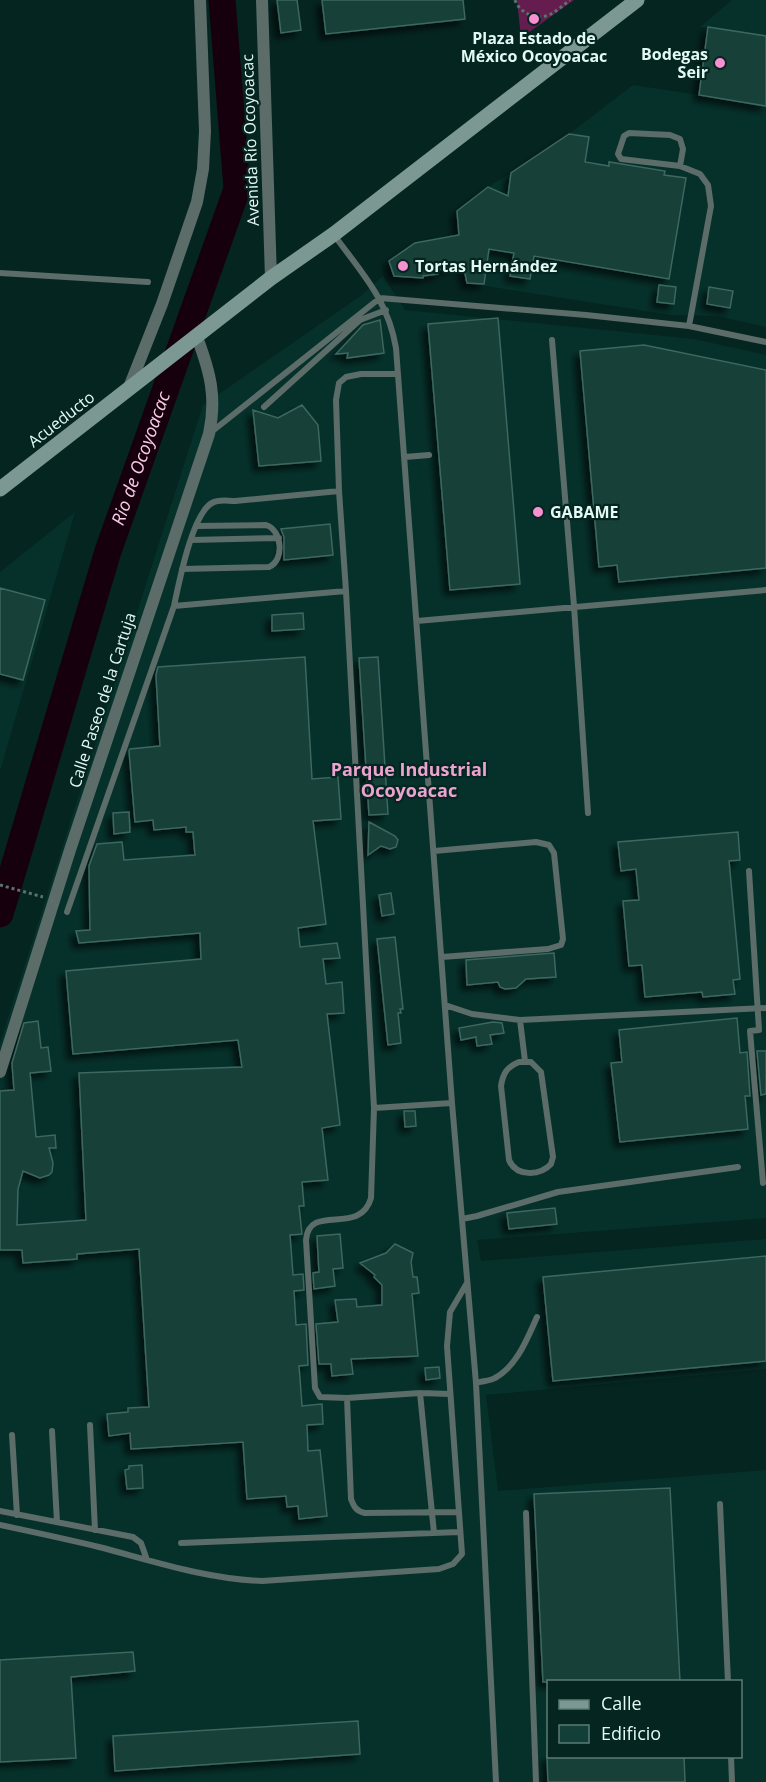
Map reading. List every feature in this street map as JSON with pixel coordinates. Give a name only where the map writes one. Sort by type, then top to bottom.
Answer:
[{"type":"main road","name":"Acueducto","points":[[0,489],[271,278],[334,234],[637,0]]},
{"type":"street","points":[[128,390],[166,292],[197,202],[203,169],[205,132],[200,0]]},
{"type":"street","name":"Avenida Río Ocoyoacac","points":[[262,0],[271,278]]},
{"type":"street","name":"Calle Paseo de la Cartuja","points":[[0,1072],[70,850],[213,415],[210,370],[192,341]]},
{"type":"lane","points":[[680,166],[683,148],[680,139],[670,135],[629,133],[624,136],[618,154],[621,159],[680,166],[700,174],[708,185],[711,206],[689,326]]},
{"type":"lane","points":[[334,234],[380,298],[386,310],[393,332],[398,374],[452,1103],[476,1383],[496,1782]]},
{"type":"lane","points":[[0,273],[148,282]]},
{"type":"lane","points":[[208,434],[380,298],[689,326],[766,342]]},
{"type":"lane","points":[[264,406],[360,320],[386,310]]},
{"type":"lane","points":[[552,340],[588,813]]},
{"type":"lane","points":[[398,374],[361,374],[346,377],[339,383],[336,400],[339,492],[374,1108],[371,1198],[369,1208],[356,1218],[318,1222],[310,1226],[306,1232],[315,1388],[320,1397],[450,1394]]},
{"type":"lane","points":[[405,457],[429,454]]},
{"type":"lane","points":[[67,912],[174,606],[182,569],[196,525],[209,504],[218,500],[235,501],[339,492]]},
{"type":"lane","points":[[182,569],[269,567],[278,558],[279,538],[276,531],[266,525],[196,525]]},
{"type":"lane","points":[[191,540],[279,538]]},
{"type":"lane","points":[[417,621],[766,590]]},
{"type":"lane","points":[[174,606],[346,591]]},
{"type":"lane","points":[[434,851],[536,842],[549,844],[554,853],[563,939],[561,945],[548,949],[442,957]]},
{"type":"lane","points":[[749,871],[759,1030],[750,1031],[763,1183]]},
{"type":"lane","points":[[446,1005],[472,1014],[520,1020],[766,1008]]},
{"type":"lane","points":[[520,1020],[525,1061]]},
{"type":"lane","points":[[525,1061],[537,1065],[541,1072],[553,1157],[547,1169],[523,1173],[515,1170],[509,1160],[501,1086],[503,1074],[511,1065],[525,1061]]},
{"type":"lane","points":[[374,1108],[452,1103]]},
{"type":"lane","points":[[462,1219],[558,1192],[738,1167]]},
{"type":"lane","points":[[0,1525],[189,1571],[237,1580],[262,1581],[439,1569],[453,1564],[462,1554],[447,1346],[450,1312],[467,1282]]},
{"type":"lane","points":[[476,1383],[494,1379],[509,1366],[525,1345],[537,1317]]},
{"type":"lane","points":[[420,1393],[434,1533]]},
{"type":"lane","points":[[346,1398],[351,1499],[354,1507],[365,1513],[458,1512]]},
{"type":"lane","points":[[90,1425],[95,1530]]},
{"type":"lane","points":[[52,1431],[57,1522]]},
{"type":"lane","points":[[12,1435],[17,1515]]},
{"type":"lane","points":[[720,1504],[728,1680]]},
{"type":"lane","points":[[0,1511],[133,1537],[141,1543],[147,1560]]},
{"type":"lane","points":[[526,1513],[536,1782]]},
{"type":"lane","points":[[181,1543],[459,1532]]},
{"type":"lane","points":[[731,1758],[732,1782]]},
{"type":"path","points":[[515,0],[525,13],[537,18],[550,15],[570,0]]},
{"type":"path","points":[[0,885],[51,900],[57,906]]},
{"type":"shaded area","name":"Plaza Estado de México Ocoyoacac","points":[[517,0],[574,0],[521,38]]},
{"type":"shaded area","points":[[732,0],[766,0],[766,327],[717,316],[671,315],[467,283],[460,246],[457,211],[488,187],[569,134],[633,85],[699,95],[708,28],[700,27]]},
{"type":"shaded area","points":[[383,276],[405,310],[694,339],[766,355],[766,1218],[477,1240],[481,1261],[766,1239],[766,1369],[486,1395],[498,1491],[766,1470],[766,1782],[0,1782],[0,1043],[203,405],[362,295]]},
{"type":"shaded area","points":[[75,512],[0,771],[0,572]]},
{"type":"building","points":[[277,0],[297,0],[301,30],[281,33]]},
{"type":"building","points":[[322,0],[463,0],[465,19],[326,34]]},
{"type":"building","points":[[708,27],[766,36],[766,106],[699,95]]},
{"type":"building","points":[[569,134],[589,137],[585,162],[609,166],[609,162],[665,171],[664,175],[686,178],[669,279],[534,256],[530,279],[510,276],[514,253],[489,249],[484,284],[467,283],[463,264],[438,270],[438,274],[423,276],[423,278],[394,276],[389,261],[415,243],[459,235],[457,211],[488,187],[508,196],[511,173]]},
{"type":"building","points":[[659,285],[676,287],[674,304],[657,302]]},
{"type":"building","points":[[709,287],[733,291],[730,308],[707,304]]},
{"type":"building","points":[[498,318],[520,584],[450,590],[428,324]]},
{"type":"building","points":[[380,320],[384,353],[347,358],[348,353],[336,354],[363,325]]},
{"type":"building","points":[[644,345],[766,370],[766,568],[619,582],[617,565],[599,567],[580,351]]},
{"type":"building","points":[[302,405],[318,425],[321,461],[259,466],[253,410],[278,418]]},
{"type":"building","points":[[330,524],[333,555],[284,560],[284,537],[281,529]]},
{"type":"building","points":[[0,588],[45,600],[23,680],[0,674]]},
{"type":"building","points":[[303,613],[304,629],[272,631],[272,615]]},
{"type":"building","points":[[305,657],[312,779],[338,777],[341,819],[313,821],[326,924],[298,928],[300,947],[337,943],[340,958],[323,959],[326,984],[342,982],[344,1013],[327,1014],[340,1125],[322,1128],[328,1180],[302,1182],[304,1206],[299,1206],[302,1234],[290,1235],[293,1275],[303,1274],[304,1290],[294,1291],[296,1325],[306,1324],[308,1365],[299,1366],[302,1406],[322,1404],[323,1424],[307,1425],[308,1451],[320,1450],[327,1516],[299,1519],[298,1506],[287,1507],[286,1496],[247,1499],[243,1442],[131,1449],[130,1433],[109,1436],[107,1414],[128,1412],[128,1408],[149,1407],[139,1249],[77,1254],[77,1259],[23,1263],[22,1250],[0,1250],[0,1091],[14,1090],[12,1063],[24,1023],[38,1021],[41,1048],[48,1047],[51,1071],[30,1073],[36,1137],[55,1135],[56,1148],[49,1148],[53,1163],[52,1172],[49,1175],[40,1178],[23,1171],[18,1189],[17,1225],[86,1220],[79,1073],[242,1067],[238,1040],[73,1054],[66,971],[201,959],[200,933],[79,943],[76,931],[90,930],[89,866],[97,844],[122,842],[124,860],[195,855],[193,832],[186,832],[186,827],[154,830],[153,820],[135,822],[129,751],[130,749],[160,746],[156,675],[158,667]]},
{"type":"building","points":[[378,657],[388,814],[369,815],[359,658]]},
{"type":"building","points":[[129,812],[130,832],[114,834],[113,813]]},
{"type":"building","points":[[369,822],[395,836],[398,840],[396,847],[390,849],[381,846],[368,855]]},
{"type":"building","points":[[738,832],[740,860],[729,861],[740,979],[733,980],[735,994],[703,997],[702,992],[645,997],[642,965],[629,966],[623,901],[639,900],[636,869],[621,871],[618,842]]},
{"type":"building","points":[[391,893],[394,914],[382,916],[379,895]]},
{"type":"building","points":[[395,937],[403,1009],[400,1009],[401,1013],[398,1013],[401,1043],[388,1045],[377,939]]},
{"type":"building","points":[[554,953],[556,977],[526,979],[516,988],[505,989],[500,987],[498,982],[467,985],[466,960]]},
{"type":"building","points":[[737,1018],[740,1053],[747,1052],[750,1096],[745,1096],[748,1129],[620,1142],[611,1063],[622,1062],[619,1030]]},
{"type":"building","points":[[493,1022],[502,1023],[504,1033],[490,1035],[492,1044],[477,1046],[476,1037],[461,1040],[459,1028]]},
{"type":"building","points":[[757,1051],[766,1051],[766,1094],[761,1095]]},
{"type":"building","points":[[404,1111],[415,1111],[416,1126],[405,1127]]},
{"type":"building","points":[[555,1208],[557,1224],[509,1229],[507,1213]]},
{"type":"building","points":[[340,1234],[343,1268],[333,1269],[335,1286],[314,1289],[313,1273],[319,1272],[317,1236]]},
{"type":"building","points":[[395,1244],[413,1253],[411,1262],[413,1277],[417,1277],[419,1293],[412,1294],[418,1356],[351,1359],[353,1374],[332,1376],[331,1364],[319,1364],[316,1324],[338,1322],[335,1300],[356,1299],[357,1307],[382,1305],[382,1285],[374,1277],[375,1275],[360,1263],[386,1253]]},
{"type":"building","points":[[766,1256],[766,1361],[553,1381],[543,1277]]},
{"type":"building","points":[[439,1367],[440,1378],[426,1380],[425,1368]]},
{"type":"building","points":[[142,1465],[143,1488],[127,1489],[125,1470],[129,1469],[129,1466]]},
{"type":"building","points":[[670,1488],[680,1680],[547,1680],[543,1682],[534,1494]]},
{"type":"building","points":[[133,1652],[135,1671],[71,1677],[76,1758],[0,1762],[0,1660]]},
{"type":"building","points":[[358,1721],[360,1754],[115,1771],[113,1736]]},
{"type":"building","points":[[547,1758],[684,1758],[685,1782],[548,1782]]},
{"type":"waterway","name":"Rio de Ocoyoacac","points":[[0,914],[108,551],[237,189],[222,0]]},
{"type":"place","name":"Plaza Estado de México Ocoyoacac","points":[[534,19]]},
{"type":"place","name":"Bodegas Seir","points":[[720,63]]},
{"type":"place","name":"Tortas Hernández","points":[[403,266]]},
{"type":"place","name":"GABAME","points":[[538,512]]},
{"type":"district","name":"Parque Industrial Ocoyoacac","points":[[409,780]]}]
